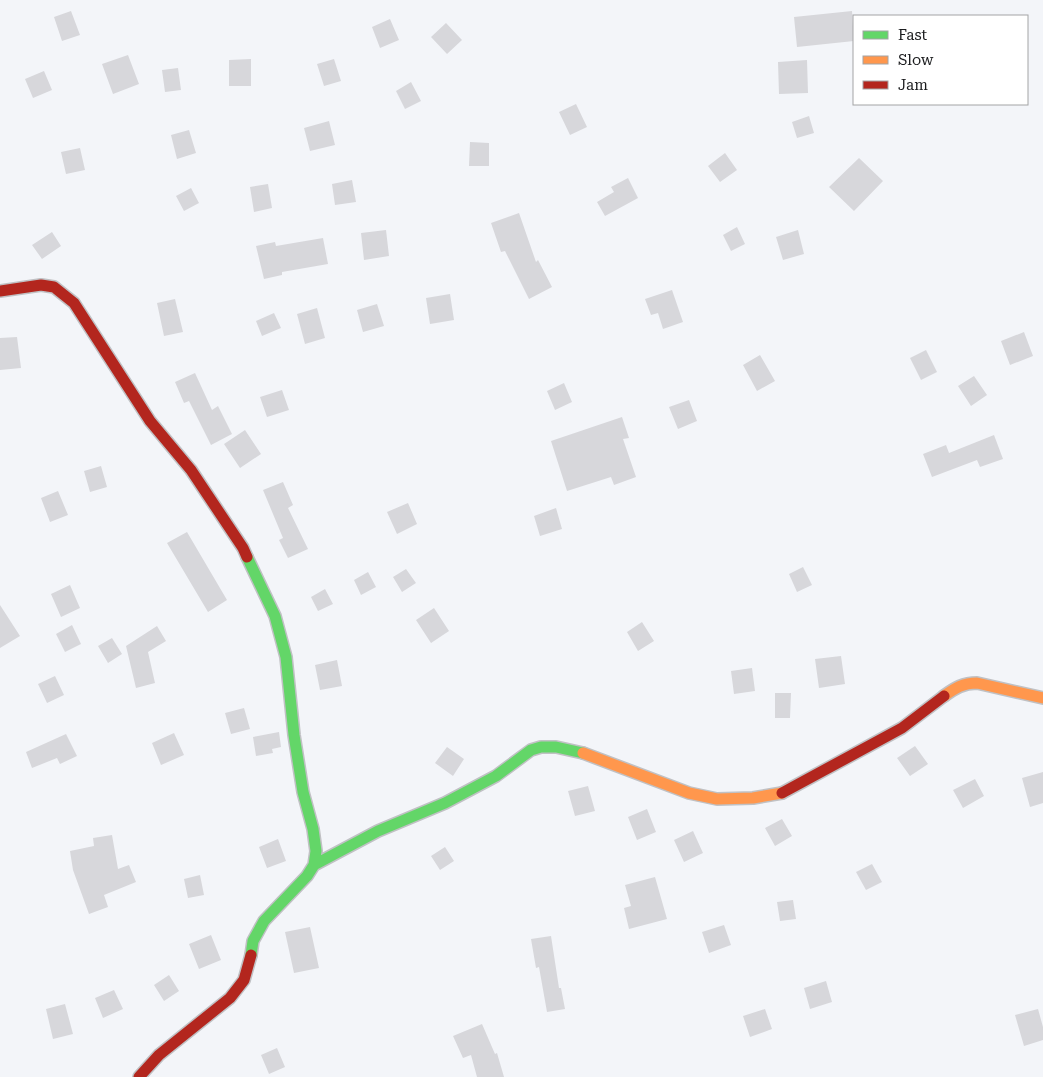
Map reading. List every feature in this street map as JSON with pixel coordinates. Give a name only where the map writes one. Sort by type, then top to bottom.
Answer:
[{"type":"street","points":[[0,291],[41,285],[54,287],[74,303],[150,421],[192,470],[243,548],[275,616],[286,657],[294,736],[303,792],[313,829],[316,850],[314,865]]},
{"type":"street","points":[[139,1077],[159,1055],[230,998],[244,980],[253,941],[264,921],[314,865],[378,831],[445,803],[496,776],[531,750],[556,746],[574,750],[689,792],[717,799],[752,798],[784,793],[902,728],[958,686],[977,683],[1043,698]]},
{"type":"building","points":[[71,11],[80,35],[62,41],[54,17]]},
{"type":"building","points":[[852,11],[853,41],[797,47],[794,17]]},
{"type":"building","points":[[390,19],[399,40],[380,48],[372,27]]},
{"type":"building","points":[[446,23],[462,40],[447,54],[431,37]]},
{"type":"building","points":[[128,55],[139,84],[113,94],[102,64]]},
{"type":"building","points":[[251,59],[251,86],[229,86],[229,60]]},
{"type":"building","points":[[334,59],[341,81],[324,86],[317,64]]},
{"type":"building","points":[[807,60],[808,93],[779,94],[778,62]]},
{"type":"building","points":[[178,68],[181,90],[165,92],[162,70]]},
{"type":"building","points":[[44,71],[52,90],[33,98],[25,79]]},
{"type":"building","points":[[411,82],[421,101],[405,109],[396,91]]},
{"type":"building","points":[[576,104],[587,127],[570,135],[559,112]]},
{"type":"building","points":[[809,116],[814,133],[797,138],[792,122]]},
{"type":"building","points":[[329,121],[335,145],[310,151],[304,128]]},
{"type":"building","points":[[189,130],[196,153],[177,159],[171,135]]},
{"type":"building","points":[[470,142],[489,143],[489,166],[469,166]]},
{"type":"building","points":[[80,148],[85,170],[66,174],[61,152]]},
{"type":"building","points":[[725,153],[737,170],[720,182],[708,166]]},
{"type":"building","points":[[859,158],[883,181],[854,211],[829,187]]},
{"type":"building","points":[[628,178],[638,198],[605,216],[597,202],[614,192],[611,187]]},
{"type":"building","points":[[352,180],[356,202],[335,205],[332,184]]},
{"type":"building","points":[[268,184],[272,208],[254,212],[250,187]]},
{"type":"building","points":[[191,188],[199,203],[184,211],[176,196]]},
{"type":"building","points":[[519,213],[536,262],[538,260],[552,287],[529,299],[505,251],[501,252],[491,223]]},
{"type":"building","points":[[737,227],[745,244],[731,251],[723,235]]},
{"type":"building","points":[[386,230],[389,256],[364,260],[361,233]]},
{"type":"building","points":[[798,230],[804,254],[783,260],[776,237]]},
{"type":"building","points":[[52,232],[61,246],[42,259],[32,245]]},
{"type":"building","points":[[323,238],[328,264],[282,272],[282,275],[264,279],[256,246],[275,242],[276,246]]},
{"type":"building","points":[[672,290],[683,322],[663,329],[658,313],[651,315],[645,299]]},
{"type":"building","points":[[450,294],[454,320],[430,324],[426,298]]},
{"type":"building","points":[[175,299],[183,332],[164,336],[157,303]]},
{"type":"building","points":[[377,304],[384,326],[363,332],[357,310]]},
{"type":"building","points":[[317,308],[325,338],[305,344],[297,314]]},
{"type":"building","points":[[274,313],[281,328],[262,336],[256,321]]},
{"type":"building","points":[[1024,332],[1033,356],[1010,365],[1001,341]]},
{"type":"building","points":[[17,337],[21,368],[0,370],[0,338]]},
{"type":"building","points":[[926,350],[937,372],[921,380],[910,358]]},
{"type":"building","points":[[760,355],[775,381],[757,391],[743,365]]},
{"type":"building","points":[[195,373],[212,410],[218,406],[232,434],[211,445],[189,401],[184,403],[175,382]]},
{"type":"building","points":[[974,376],[987,395],[971,406],[958,386]]},
{"type":"building","points":[[564,383],[572,402],[555,410],[547,391]]},
{"type":"building","points":[[282,390],[289,410],[267,417],[260,397]]},
{"type":"building","points":[[689,400],[697,421],[678,429],[669,407]]},
{"type":"building","points":[[622,417],[629,438],[623,439],[636,477],[614,485],[611,477],[567,491],[551,441]]},
{"type":"building","points":[[245,430],[261,454],[240,468],[224,444]]},
{"type":"building","points":[[994,435],[1003,459],[980,467],[977,460],[932,477],[923,454],[946,445],[949,453]]},
{"type":"building","points":[[101,466],[107,487],[90,492],[84,471]]},
{"type":"building","points":[[283,482],[293,505],[288,508],[308,549],[288,558],[279,540],[283,538],[263,490]]},
{"type":"building","points":[[58,491],[68,515],[50,522],[41,498]]},
{"type":"building","points":[[408,503],[417,524],[397,534],[387,512]]},
{"type":"building","points":[[556,508],[562,529],[540,536],[534,516]]},
{"type":"building","points":[[187,532],[227,600],[208,612],[167,543]]},
{"type":"building","points":[[803,567],[812,585],[797,592],[789,574]]},
{"type":"building","points":[[406,569],[416,583],[402,592],[393,577]]},
{"type":"building","points":[[368,572],[376,587],[361,595],[354,580]]},
{"type":"building","points":[[70,585],[80,608],[61,617],[51,594]]},
{"type":"building","points":[[325,589],[333,604],[318,611],[311,597]]},
{"type":"building","points":[[0,605],[20,636],[0,648]]},
{"type":"building","points":[[434,608],[449,631],[431,643],[416,620]]},
{"type":"building","points":[[642,622],[654,641],[638,651],[627,632]]},
{"type":"building","points":[[72,625],[81,644],[65,652],[56,634]]},
{"type":"building","points":[[157,626],[166,641],[148,652],[155,683],[136,688],[126,646]]},
{"type":"building","points":[[112,638],[122,654],[108,663],[98,646]]},
{"type":"building","points":[[841,656],[845,684],[819,688],[815,659]]},
{"type":"building","points":[[337,660],[342,686],[320,690],[315,665]]},
{"type":"building","points":[[752,668],[755,691],[734,694],[731,671]]},
{"type":"building","points":[[55,676],[64,695],[47,703],[38,684]]},
{"type":"building","points":[[775,693],[791,693],[790,718],[775,718]]},
{"type":"building","points":[[244,708],[250,729],[231,734],[225,713]]},
{"type":"building","points":[[279,732],[281,747],[272,749],[273,753],[256,756],[253,737]]},
{"type":"building","points":[[174,733],[184,755],[161,765],[152,743]]},
{"type":"building","points":[[66,734],[77,756],[60,764],[57,758],[32,768],[26,752]]},
{"type":"building","points":[[915,746],[928,764],[910,776],[897,758]]},
{"type":"building","points":[[447,747],[464,759],[453,776],[435,763]]},
{"type":"building","points":[[1043,772],[1043,803],[1030,807],[1022,778]]},
{"type":"building","points":[[975,779],[984,796],[963,808],[953,790]]},
{"type":"building","points":[[588,786],[595,811],[575,816],[568,791]]},
{"type":"building","points":[[647,809],[656,832],[637,840],[628,817]]},
{"type":"building","points":[[782,819],[792,836],[775,846],[765,828]]},
{"type":"building","points":[[693,831],[703,853],[684,862],[674,840]]},
{"type":"building","points":[[112,835],[118,869],[129,865],[136,882],[104,895],[108,907],[89,914],[73,870],[70,851],[94,846],[93,838]]},
{"type":"building","points":[[278,839],[286,861],[267,868],[259,847]]},
{"type":"building","points":[[445,847],[454,861],[440,870],[431,856]]},
{"type":"building","points":[[872,864],[882,882],[866,890],[856,872]]},
{"type":"building","points":[[200,875],[204,895],[188,898],[184,879]]},
{"type":"building","points":[[655,877],[667,919],[629,929],[624,908],[631,906],[625,885]]},
{"type":"building","points":[[793,900],[796,919],[780,921],[777,902]]},
{"type":"building","points":[[724,925],[731,945],[709,953],[702,932]]},
{"type":"building","points":[[310,927],[319,968],[294,973],[285,932]]},
{"type":"building","points":[[211,935],[221,960],[199,969],[189,944]]},
{"type":"building","points":[[551,936],[559,988],[561,988],[565,1009],[547,1012],[539,967],[536,968],[531,939]]},
{"type":"building","points":[[169,975],[179,991],[164,1001],[154,985]]},
{"type":"building","points":[[826,981],[832,1002],[810,1009],[804,988]]},
{"type":"building","points":[[114,990],[123,1009],[103,1018],[95,998]]},
{"type":"building","points":[[65,1004],[73,1034],[53,1039],[46,1009]]},
{"type":"building","points":[[765,1009],[772,1029],[750,1037],[743,1016]]},
{"type":"building","points":[[1038,1009],[1043,1027],[1043,1040],[1024,1046],[1015,1015]]},
{"type":"building","points":[[482,1024],[495,1054],[497,1053],[504,1077],[477,1077],[471,1055],[463,1058],[453,1036]]},
{"type":"building","points":[[277,1048],[285,1067],[269,1074],[261,1055]]},
{"type":"traffic: fast","points":[[247,557],[275,616],[286,657],[294,735],[303,792],[313,829],[316,851],[314,865],[307,876],[264,921],[253,941],[251,955]]},
{"type":"traffic: fast","points":[[314,865],[378,831],[445,803],[496,776],[531,750],[541,747],[556,747],[583,753]]},
{"type":"traffic: slow","points":[[944,696],[959,686],[977,683],[1043,698]]},
{"type":"traffic: slow","points":[[583,753],[689,793],[717,799],[753,798],[782,793]]},
{"type":"traffic: jam","points":[[0,291],[41,285],[54,287],[74,303],[150,421],[191,470],[243,548],[247,557]]},
{"type":"traffic: jam","points":[[782,793],[902,728],[944,696]]},
{"type":"traffic: jam","points":[[139,1077],[159,1055],[230,998],[244,980],[251,955]]}]
